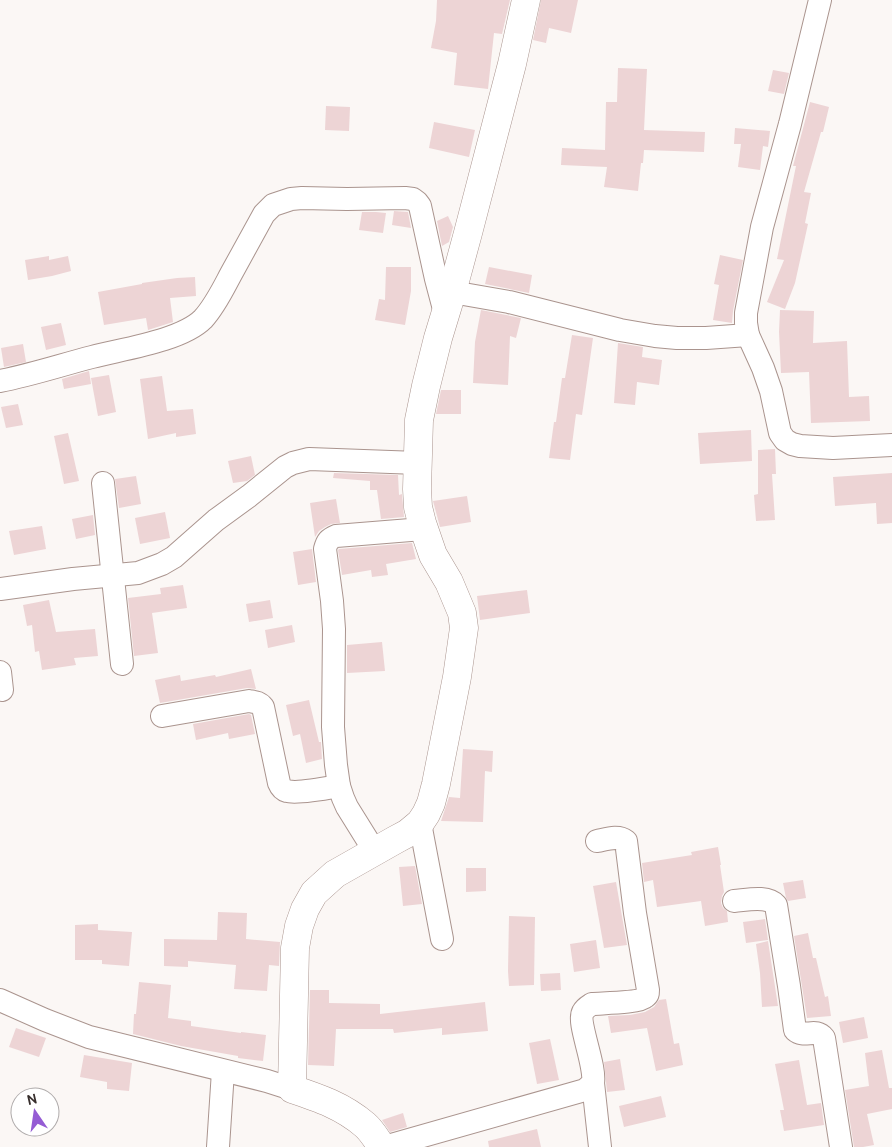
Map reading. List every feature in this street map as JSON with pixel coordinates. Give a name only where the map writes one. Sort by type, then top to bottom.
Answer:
[{"type":"street","points":[[292,1088],[295,948],[299,926],[305,910],[314,894],[335,874],[408,833],[420,823],[426,814],[436,784],[457,677],[464,628],[462,613],[449,582],[434,556],[423,529],[418,507],[419,420],[438,338],[494,135],[526,0]]},
{"type":"street","points":[[820,0],[790,124],[762,227],[746,312],[746,323],[748,335],[771,391],[780,433],[785,440],[800,446],[833,448],[892,445]]},
{"type":"street","points":[[0,381],[19,378],[92,357],[166,339],[186,331],[201,321],[209,312],[264,214],[273,205],[291,199],[413,199],[417,202],[422,215],[436,279],[449,303]]},
{"type":"street","points":[[449,303],[509,302],[620,330],[655,336],[706,338],[748,335]]},
{"type":"street","points":[[0,589],[138,573],[162,564],[174,557],[216,520],[250,496],[285,467],[293,463],[309,459],[418,463]]},
{"type":"street","points":[[103,483],[122,664]]},
{"type":"street","points":[[375,852],[347,807],[339,786],[333,727],[334,630],[325,554],[326,543],[336,536],[423,529]]},
{"type":"street","points":[[162,716],[249,701],[256,702],[263,707],[281,788],[285,791],[295,792],[339,786]]},
{"type":"street","points":[[420,823],[442,939]]},
{"type":"street","points":[[597,841],[617,838],[624,839],[626,842],[635,913],[648,990],[648,995],[644,999],[592,1004],[583,1012],[582,1023],[594,1072],[593,1083],[600,1147]]},
{"type":"street","points":[[734,901],[764,899],[770,900],[776,905],[795,1030],[798,1033],[805,1034],[820,1033],[824,1038],[841,1147]]},
{"type":"street","points":[[0,1000],[88,1037],[267,1081],[324,1100],[347,1112],[366,1126],[383,1147],[584,1090],[593,1083]]},
{"type":"street","points":[[218,1147],[223,1071]]},
{"type":"building","points":[[437,0],[510,0],[502,34],[494,33],[488,89],[454,85],[457,53],[431,48],[436,21]]},
{"type":"building","points":[[541,0],[578,0],[571,33],[549,28],[546,43],[533,40]]},
{"type":"building","points":[[618,68],[647,69],[644,130],[705,132],[704,152],[644,150],[638,191],[604,187],[607,167],[561,165],[562,148],[605,150],[606,102],[617,102]]},
{"type":"building","points":[[773,70],[789,73],[784,94],[768,91]]},
{"type":"building","points":[[810,102],[829,107],[804,192],[811,193],[805,223],[808,224],[795,283],[785,309],[767,302],[784,260],[777,259],[796,166],[793,166]]},
{"type":"building","points":[[326,106],[350,107],[349,131],[325,130]]},
{"type":"building","points":[[434,122],[475,130],[469,157],[429,148]]},
{"type":"building","points":[[735,128],[770,131],[768,147],[763,146],[760,170],[738,167],[741,144],[734,144]]},
{"type":"building","points":[[394,211],[408,212],[411,228],[392,225]]},
{"type":"building","points":[[362,212],[386,213],[383,233],[359,230]]},
{"type":"building","points":[[448,216],[453,227],[449,242],[442,246],[437,221]]},
{"type":"building","points":[[720,255],[743,260],[732,323],[713,320],[719,285],[714,284]]},
{"type":"building","points":[[49,256],[49,260],[68,256],[71,271],[28,280],[25,260]]},
{"type":"building","points":[[386,267],[411,267],[411,291],[405,325],[375,320],[379,299],[385,300]]},
{"type":"building","points":[[489,267],[532,275],[529,293],[485,284]]},
{"type":"building","points":[[195,277],[196,296],[170,298],[173,322],[148,330],[146,318],[104,325],[98,292],[142,283]]},
{"type":"building","points":[[481,310],[521,318],[516,338],[510,336],[508,385],[473,383],[475,342]]},
{"type":"building","points":[[780,310],[814,311],[813,343],[847,341],[849,397],[869,396],[870,421],[811,423],[809,372],[781,373]]},
{"type":"building","points":[[61,323],[66,345],[46,350],[41,327]]},
{"type":"building","points":[[572,335],[593,338],[582,415],[576,414],[570,460],[549,458],[562,378],[565,378]]},
{"type":"building","points":[[618,343],[643,347],[642,357],[662,360],[659,385],[637,382],[635,405],[614,403]]},
{"type":"building","points":[[23,344],[26,362],[4,367],[1,348]]},
{"type":"building","points":[[89,371],[91,384],[64,389],[62,379]]},
{"type":"building","points":[[109,375],[116,412],[98,416],[91,378]]},
{"type":"building","points":[[162,376],[167,411],[193,409],[196,434],[176,437],[176,433],[148,439],[140,379]]},
{"type":"building","points":[[441,390],[461,390],[461,414],[436,414]]},
{"type":"building","points":[[18,404],[23,425],[6,428],[1,407]]},
{"type":"building","points":[[751,430],[752,461],[700,464],[698,433]]},
{"type":"building","points":[[68,433],[79,481],[64,484],[54,436]]},
{"type":"building","points":[[775,449],[776,474],[772,474],[775,520],[756,521],[754,495],[758,494],[758,450]]},
{"type":"building","points":[[251,456],[255,475],[247,481],[233,483],[228,461]]},
{"type":"building","points":[[334,473],[398,475],[399,495],[402,494],[404,517],[381,519],[377,490],[370,490],[370,481],[333,478]]},
{"type":"building","points":[[892,473],[892,523],[877,524],[876,503],[835,506],[833,477]]},
{"type":"building","points":[[136,476],[141,504],[119,508],[115,479]]},
{"type":"building","points":[[467,496],[471,522],[440,527],[433,501]]},
{"type":"building","points":[[336,499],[340,523],[325,527],[315,537],[310,503]]},
{"type":"building","points":[[165,512],[170,538],[140,544],[135,518]]},
{"type":"building","points":[[93,515],[95,535],[76,539],[72,519]]},
{"type":"building","points":[[42,526],[46,549],[14,555],[9,531]]},
{"type":"building","points":[[412,543],[416,559],[386,564],[388,575],[372,577],[371,570],[342,575],[339,549]]},
{"type":"building","points":[[312,549],[316,582],[298,585],[293,552]]},
{"type":"building","points":[[183,585],[187,608],[152,613],[158,653],[134,656],[128,598],[161,594],[160,588]]},
{"type":"building","points":[[527,590],[530,613],[480,620],[477,596]]},
{"type":"building","points":[[49,600],[56,632],[95,629],[98,656],[74,658],[76,665],[42,670],[39,651],[35,652],[32,625],[27,626],[23,605]]},
{"type":"building","points":[[270,600],[273,618],[249,622],[246,604]]},
{"type":"building","points":[[292,625],[295,642],[268,648],[265,630]]},
{"type":"building","points":[[382,642],[385,671],[347,673],[347,645]]},
{"type":"building","points":[[251,669],[256,689],[247,688],[160,703],[155,680],[180,675],[181,681],[215,675],[216,677]]},
{"type":"building","points":[[309,700],[319,742],[321,742],[322,759],[306,763],[300,734],[293,736],[286,705]]},
{"type":"building","points":[[251,715],[255,734],[229,739],[228,733],[196,740],[193,724]]},
{"type":"building","points":[[463,749],[493,751],[492,772],[485,771],[483,822],[441,821],[449,797],[460,798]]},
{"type":"building","points":[[718,847],[724,892],[721,903],[727,911],[728,922],[705,926],[701,901],[657,907],[653,880],[644,882],[642,863],[692,855],[691,852]]},
{"type":"building","points":[[415,866],[422,904],[403,906],[399,867]]},
{"type":"building","points":[[466,868],[486,868],[486,891],[466,892]]},
{"type":"building","points":[[803,880],[806,898],[788,901],[783,883]]},
{"type":"building","points":[[616,882],[627,945],[604,948],[593,886]]},
{"type":"building","points":[[218,912],[247,913],[246,939],[280,942],[279,966],[269,965],[267,991],[234,989],[236,965],[188,961],[188,967],[164,966],[164,939],[217,940]]},
{"type":"building","points":[[509,916],[535,917],[534,985],[509,986]]},
{"type":"building","points":[[765,919],[768,940],[746,943],[743,922]]},
{"type":"building","points":[[98,924],[98,930],[132,932],[129,966],[102,964],[102,960],[75,960],[75,925]]},
{"type":"building","points":[[808,933],[813,958],[816,958],[825,997],[828,996],[831,1016],[807,1018],[794,936]]},
{"type":"building","points":[[596,940],[600,968],[574,972],[570,944]]},
{"type":"building","points":[[768,941],[778,1006],[762,1007],[756,944]]},
{"type":"building","points":[[560,973],[561,990],[541,991],[540,974]]},
{"type":"building","points":[[139,982],[171,985],[168,1018],[191,1021],[191,1026],[266,1035],[263,1061],[238,1058],[238,1056],[181,1046],[133,1034]]},
{"type":"building","points":[[310,990],[329,990],[329,1003],[380,1004],[380,1014],[485,1002],[488,1031],[442,1035],[442,1028],[394,1033],[393,1029],[336,1029],[334,1066],[308,1065]]},
{"type":"building","points":[[666,999],[674,1044],[679,1043],[683,1065],[656,1071],[647,1028],[611,1033],[608,1016],[645,1012],[654,1007],[659,1000]]},
{"type":"building","points":[[864,1017],[868,1038],[843,1043],[839,1022]]},
{"type":"building","points":[[16,1028],[46,1038],[39,1057],[9,1047]]},
{"type":"building","points":[[550,1039],[559,1080],[537,1084],[529,1043]]},
{"type":"building","points":[[882,1050],[889,1088],[892,1088],[892,1109],[867,1114],[874,1145],[854,1147],[845,1090],[869,1086],[865,1053]]},
{"type":"building","points":[[84,1055],[132,1063],[129,1091],[107,1089],[107,1082],[80,1077]]},
{"type":"building","points":[[620,1059],[625,1090],[607,1092],[604,1062]]},
{"type":"building","points":[[799,1060],[807,1105],[821,1103],[824,1125],[784,1131],[780,1110],[784,1110],[775,1064]]},
{"type":"building","points":[[661,1096],[666,1117],[624,1127],[619,1106]]},
{"type":"building","points":[[403,1113],[407,1127],[390,1132],[382,1120]]},
{"type":"building","points":[[537,1129],[541,1147],[489,1147],[488,1141]]}]
